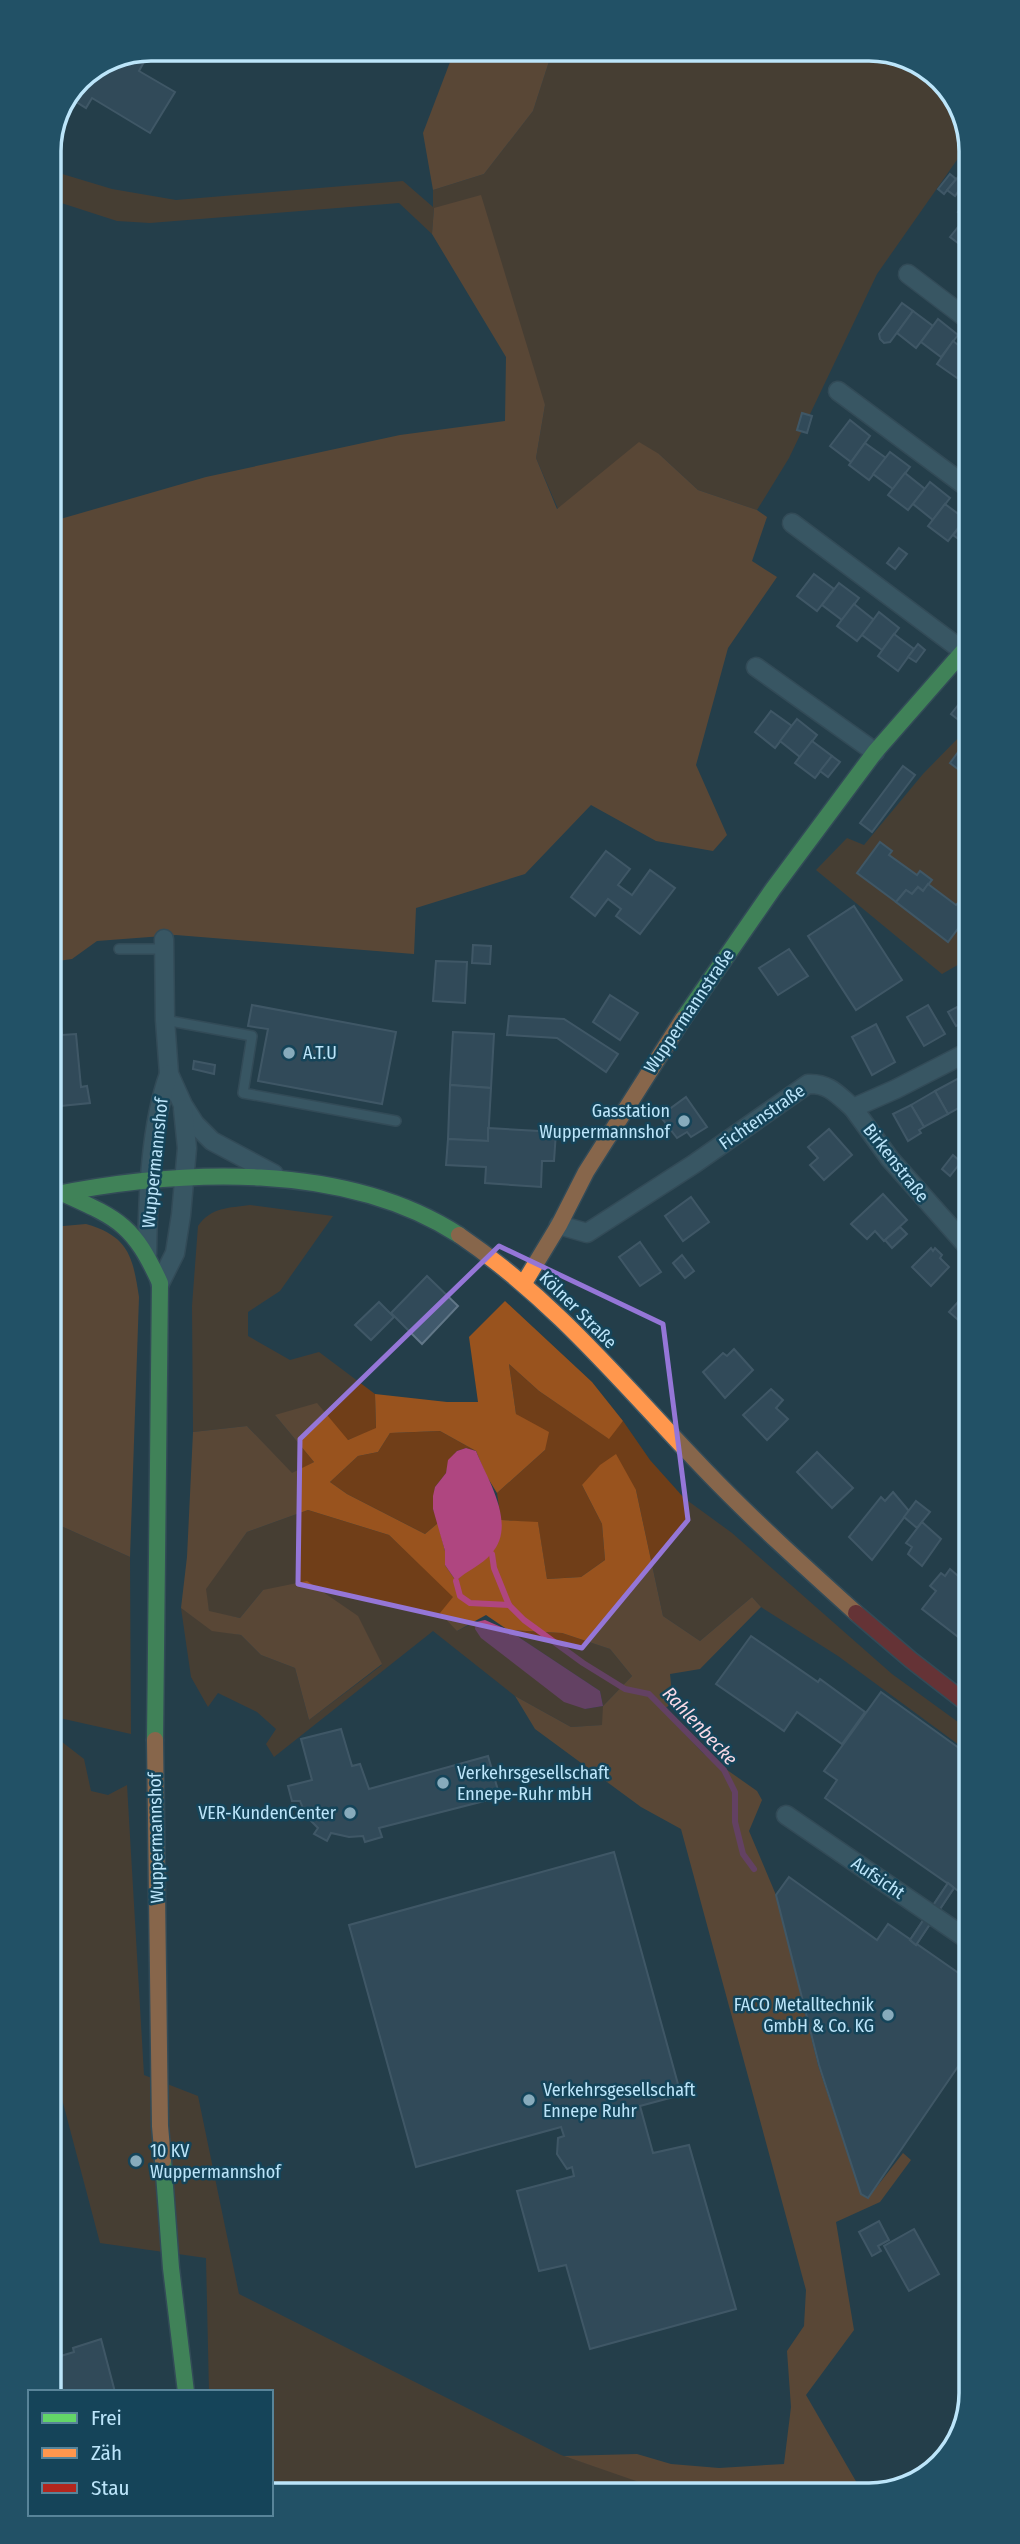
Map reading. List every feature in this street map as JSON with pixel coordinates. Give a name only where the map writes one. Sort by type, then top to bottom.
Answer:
[{"type":"street","points":[[908,274],[959,313]]},
{"type":"street","points":[[838,391],[959,481]]},
{"type":"street","name":"Wuppermannstraße","points":[[792,523],[959,645]]},
{"type":"street","name":"Wuppermannstraße","points":[[524,1283],[559,1225],[586,1172],[687,1012],[773,889],[875,752],[959,656]]},
{"type":"street","points":[[756,667],[875,752]]},
{"type":"street","name":"Wuppermannshof","points":[[164,944],[169,1074],[183,1105],[195,1124],[212,1141],[288,1181]]},
{"type":"street","points":[[853,1108],[959,1057]]},
{"type":"street","name":"Wuppermannshof","points":[[148,1254],[151,1180],[160,1098],[169,1074]]},
{"type":"street","name":"Fichtenstraße","points":[[559,1225],[587,1233],[694,1164],[808,1084],[822,1084],[853,1108]]},
{"type":"street","name":"Wuppermannshof","points":[[160,1283],[175,1253],[187,1148],[183,1105]]},
{"type":"street","name":"Birkenstraße","points":[[853,1108],[890,1159],[959,1237]]},
{"type":"street","name":"Kölner Straße","points":[[61,1193],[184,1177],[288,1181],[351,1190],[416,1212],[475,1246],[524,1283],[574,1330],[719,1484],[774,1538],[898,1649],[959,1690]]},
{"type":"street","name":"Wuppermannshof","points":[[61,1196],[119,1219],[130,1228],[148,1254],[160,1283],[155,1736],[160,2126],[171,2268],[186,2390]]},
{"type":"street","name":"Aufsicht","points":[[786,1815],[959,1933]]},
{"type":"lane","points":[[119,949],[164,944]]},
{"type":"lane","points":[[165,1020],[252,1037],[243,1093],[396,1121]]},
{"type":"highlighted area","points":[[499,1246],[663,1324],[688,1520],[582,1648],[298,1584],[300,1439]]},
{"type":"shaded area","points":[[450,61],[549,61],[533,111],[484,174],[433,190],[423,133]]},
{"type":"shaded area","points":[[549,61],[875,61],[914,73],[940,96],[949,111],[957,133],[959,157],[877,274],[789,458],[757,510],[698,490],[659,454],[558,509],[536,458],[545,405],[434,208],[432,234],[399,203],[150,223],[117,221],[61,203],[61,174],[112,189],[176,200],[403,181],[433,207],[433,190],[484,174],[533,111]]},
{"type":"shaded area","points":[[481,195],[545,405],[536,458],[557,509],[639,442],[659,454],[698,490],[757,510],[767,517],[752,561],[777,577],[728,648],[696,765],[727,835],[713,851],[656,841],[591,805],[525,874],[416,908],[414,954],[176,935],[97,941],[72,959],[61,961],[61,519],[206,477],[400,435],[505,421],[506,357],[432,234],[434,208]]},
{"type":"shaded area","points":[[959,737],[959,964],[942,974],[816,870],[847,838],[864,845],[923,774]]},
{"type":"shaded area","points":[[250,1205],[333,1216],[280,1291],[248,1312],[248,1336],[290,1360],[319,1352],[375,1394],[376,1429],[348,1440],[275,1415],[314,1462],[292,1474],[247,1426],[193,1432],[192,1306],[198,1226],[215,1212]]},
{"type":"shaded area","points":[[86,1224],[112,1235],[126,1250],[134,1271],[139,1297],[130,1557],[61,1526],[61,1226]]},
{"type":"shaded area","points":[[505,1301],[592,1382],[623,1421],[609,1439],[539,1391],[509,1364],[516,1414],[549,1432],[545,1450],[497,1493],[476,1451],[440,1431],[390,1433],[378,1452],[358,1456],[330,1482],[347,1494],[425,1534],[438,1523],[445,1551],[445,1565],[456,1581],[500,1536],[501,1520],[538,1522],[547,1579],[581,1577],[605,1560],[602,1524],[582,1485],[600,1465],[616,1454],[636,1490],[663,1616],[700,1641],[752,1597],[761,1607],[700,1669],[670,1674],[673,1703],[662,1710],[703,1753],[757,1791],[762,1800],[749,1831],[776,1895],[818,2065],[861,2194],[868,2198],[903,2153],[911,2160],[880,2202],[836,2222],[854,2330],[806,2395],[857,2483],[642,2483],[564,2456],[637,2454],[671,2464],[719,2468],[784,2464],[791,2407],[787,2351],[804,2326],[806,2290],[681,1829],[641,1807],[535,1729],[515,1696],[571,1727],[602,1725],[603,1706],[632,1676],[610,1649],[562,1633],[508,1630],[486,1615],[457,1631],[440,1613],[453,1597],[389,1535],[308,1510],[247,1532],[206,1589],[209,1611],[240,1618],[263,1590],[307,1581],[358,1616],[382,1664],[309,1720],[295,1668],[261,1655],[241,1635],[212,1631],[181,1608],[187,1557],[193,1432],[247,1426],[292,1473],[314,1462],[275,1415],[317,1403],[348,1440],[376,1428],[375,1394],[447,1402],[478,1402],[469,1337]]},
{"type":"shaded area","points":[[509,1364],[539,1391],[608,1438],[623,1421],[650,1460],[684,1498],[732,1533],[892,1674],[959,1723],[959,1745],[838,1656],[761,1607],[752,1597],[700,1641],[663,1616],[636,1490],[582,1485],[602,1524],[605,1560],[581,1577],[547,1579],[538,1523],[501,1520],[497,1493],[545,1450],[516,1414]]},
{"type":"shaded area","points":[[440,1431],[476,1451],[466,1448],[457,1451],[449,1460],[446,1473],[435,1487],[433,1509],[438,1523],[425,1534],[347,1494],[330,1482],[358,1456],[378,1452],[390,1433]]},
{"type":"shaded area","points":[[466,1448],[476,1451],[493,1488],[502,1530],[499,1542],[491,1554],[456,1581],[445,1565],[445,1551],[433,1509],[433,1496],[435,1487],[446,1473],[448,1460],[457,1451]]},
{"type":"shaded area","points":[[308,1510],[389,1535],[454,1597],[457,1631],[476,1622],[476,1629],[585,1709],[603,1706],[603,1725],[571,1727],[515,1696],[433,1631],[274,1757],[266,1744],[276,1729],[257,1712],[218,1693],[208,1707],[191,1677],[181,1608],[212,1630],[241,1635],[261,1655],[295,1668],[309,1720],[382,1665],[263,1590],[240,1618],[209,1612],[205,1589],[247,1532]]},
{"type":"shaded area","points":[[61,1526],[130,1557],[131,1734],[61,1718]]},
{"type":"shaded area","points":[[485,1620],[508,1630],[600,1691],[603,1706],[585,1709],[564,1702],[481,1638],[475,1629],[476,1622]]},
{"type":"shaded area","points":[[508,1630],[562,1633],[610,1649],[632,1676],[603,1706],[600,1691]]},
{"type":"shaded area","points":[[61,1741],[84,1759],[91,1791],[108,1795],[127,1785],[144,2075],[198,2096],[239,2294],[561,2455],[646,2483],[273,2483],[273,2390],[209,2390],[206,2258],[100,2243],[61,2095]]},
{"type":"building","points":[[144,62],[139,71],[175,92],[150,133],[92,98],[86,108],[76,102],[88,88],[101,76],[133,63]]},
{"type":"building","points":[[950,174],[956,179],[944,194],[938,189]]},
{"type":"building","points":[[959,178],[959,190],[955,196],[947,190]]},
{"type":"building","points":[[959,226],[959,244],[950,237]]},
{"type":"building","points":[[902,303],[913,311],[890,342],[884,343],[879,334]]},
{"type":"building","points":[[913,311],[933,326],[916,348],[897,333]]},
{"type":"building","points":[[938,319],[958,335],[941,357],[921,342]]},
{"type":"building","points":[[953,341],[959,346],[957,378],[937,364]]},
{"type":"building","points":[[802,413],[812,416],[807,433],[797,430]]},
{"type":"building","points":[[850,420],[870,436],[851,462],[830,446]]},
{"type":"building","points":[[865,443],[886,458],[869,480],[849,465]]},
{"type":"building","points":[[890,452],[910,467],[893,489],[873,474]]},
{"type":"building","points":[[905,473],[925,489],[908,510],[888,495]]},
{"type":"building","points":[[930,482],[950,498],[933,520],[913,504]]},
{"type":"building","points":[[945,504],[959,514],[959,527],[948,541],[928,526]]},
{"type":"building","points":[[959,528],[959,539],[953,535]]},
{"type":"building","points":[[899,548],[907,554],[895,569],[887,563]]},
{"type":"building","points":[[814,574],[834,589],[817,611],[797,596]]},
{"type":"building","points":[[839,583],[859,598],[842,620],[822,605]]},
{"type":"building","points":[[854,604],[874,620],[857,641],[837,626]]},
{"type":"building","points":[[879,612],[899,628],[882,650],[862,635]]},
{"type":"building","points":[[894,634],[914,649],[898,671],[878,656]]},
{"type":"building","points":[[918,644],[925,650],[916,662],[908,657]]},
{"type":"building","points":[[959,704],[959,720],[951,714]]},
{"type":"building","points":[[771,711],[792,726],[775,748],[755,732]]},
{"type":"building","points":[[797,719],[817,735],[800,757],[780,741]]},
{"type":"building","points":[[812,741],[832,756],[815,778],[795,763]]},
{"type":"building","points":[[959,751],[959,770],[950,763]]},
{"type":"building","points":[[832,756],[840,762],[828,777],[820,771]]},
{"type":"building","points":[[903,766],[915,775],[872,832],[860,823]]},
{"type":"building","points":[[880,842],[892,851],[889,855],[917,875],[920,871],[932,880],[923,891],[918,887],[912,894],[906,890],[896,902],[857,873]]},
{"type":"building","points":[[606,851],[630,869],[618,885],[632,895],[650,870],[675,888],[640,934],[616,916],[621,909],[608,899],[595,916],[571,897]]},
{"type":"building","points":[[928,884],[956,905],[959,902],[959,927],[948,942],[896,902],[906,890],[912,894],[918,887],[923,891]]},
{"type":"building","points":[[854,906],[902,980],[856,1010],[808,936]]},
{"type":"building","points":[[473,945],[491,946],[490,964],[472,963]]},
{"type":"building","points":[[789,949],[808,976],[778,995],[759,968]]},
{"type":"building","points":[[436,961],[467,962],[465,1003],[433,1001]]},
{"type":"building","points":[[610,995],[638,1013],[620,1040],[593,1022]]},
{"type":"building","points":[[252,1005],[396,1032],[382,1104],[258,1081],[268,1029],[248,1026]]},
{"type":"building","points":[[928,1005],[945,1034],[924,1046],[907,1017]]},
{"type":"building","points":[[957,1007],[959,1025],[956,1026],[948,1012]]},
{"type":"building","points":[[509,1016],[564,1019],[618,1054],[606,1072],[557,1038],[507,1035]]},
{"type":"building","points":[[876,1024],[895,1062],[872,1075],[852,1037]]},
{"type":"building","points":[[61,1026],[62,1035],[76,1034],[81,1087],[87,1086],[90,1103],[61,1106]]},
{"type":"building","points":[[453,1032],[494,1034],[491,1088],[450,1085]]},
{"type":"building","points":[[194,1061],[215,1065],[214,1074],[193,1069]]},
{"type":"building","points":[[959,1078],[959,1108],[948,1114],[935,1091]]},
{"type":"building","points":[[450,1085],[491,1088],[488,1141],[448,1139]]},
{"type":"building","points":[[935,1091],[948,1114],[924,1127],[911,1105]]},
{"type":"building","name":"Gasstation Wuppermannshof","points":[[686,1097],[707,1127],[691,1137],[687,1132],[677,1138],[660,1116]]},
{"type":"building","points":[[911,1105],[924,1127],[919,1130],[921,1133],[908,1141],[893,1114]]},
{"type":"building","points":[[488,1128],[556,1132],[554,1161],[542,1161],[541,1187],[485,1183],[486,1167],[446,1165],[448,1139],[488,1141]]},
{"type":"building","points":[[829,1129],[852,1155],[824,1180],[810,1165],[818,1158],[808,1147]]},
{"type":"building","points":[[953,1155],[959,1160],[959,1165],[950,1176],[942,1169]]},
{"type":"building","points":[[883,1194],[907,1220],[884,1241],[875,1231],[867,1239],[851,1224]]},
{"type":"building","points":[[691,1197],[709,1222],[683,1241],[665,1216]]},
{"type":"building","points":[[900,1227],[907,1234],[892,1248],[885,1240]]},
{"type":"building","points":[[640,1242],[661,1272],[640,1286],[619,1257]]},
{"type":"building","points":[[931,1248],[933,1251],[935,1248],[942,1255],[940,1258],[949,1267],[931,1286],[912,1267]]},
{"type":"building","points":[[682,1255],[694,1271],[685,1278],[673,1263]]},
{"type":"building","points":[[427,1276],[458,1306],[422,1344],[391,1313]]},
{"type":"building","points":[[959,1301],[959,1321],[949,1312]]},
{"type":"building","points":[[379,1302],[394,1317],[371,1340],[355,1325]]},
{"type":"building","points":[[734,1349],[753,1370],[725,1398],[703,1372],[723,1353],[727,1356]]},
{"type":"building","points":[[771,1389],[783,1400],[776,1408],[788,1419],[767,1440],[743,1415]]},
{"type":"building","points":[[817,1452],[853,1488],[832,1508],[797,1472]]},
{"type":"building","points":[[893,1492],[909,1511],[872,1560],[849,1537],[881,1497],[885,1501]]},
{"type":"building","points":[[916,1501],[930,1512],[917,1528],[904,1517]]},
{"type":"building","points":[[922,1522],[941,1539],[922,1566],[908,1554],[912,1547],[906,1543]]},
{"type":"building","points":[[950,1569],[959,1577],[959,1638],[922,1609],[936,1591],[930,1586],[941,1573],[945,1576]]},
{"type":"building","points":[[751,1636],[818,1682],[820,1679],[865,1712],[842,1744],[797,1712],[784,1731],[716,1684]]},
{"type":"building","points":[[881,1692],[959,1748],[959,1891],[825,1798],[837,1780],[824,1771]]},
{"type":"building","name":"Verkehrsgesellschaft Ennepe-Ruhr mbH","points":[[341,1729],[352,1766],[360,1764],[369,1789],[488,1756],[500,1797],[379,1828],[382,1837],[365,1842],[363,1836],[349,1837],[331,1833],[327,1841],[314,1834],[318,1828],[306,1816],[300,1801],[292,1801],[288,1786],[312,1780],[301,1739]]},
{"type":"building","name":"Verkehrsgesellschaft Ennepe Ruhr","points":[[614,1852],[681,2095],[640,2106],[653,2153],[689,2145],[736,2309],[590,2349],[566,2265],[539,2271],[517,2191],[574,2176],[572,2167],[567,2169],[557,2154],[558,2138],[564,2136],[561,2127],[416,2167],[349,1925]]},
{"type":"building","name":"FACO Metalltechnik GmbH & Co. KG","points":[[789,1877],[877,1940],[888,1924],[959,1973],[959,2065],[868,2198],[861,2194],[819,2065],[776,1895]]},
{"type":"building","points":[[948,1883],[954,1888],[916,1945],[910,1940]]},
{"type":"building","points":[[948,1883],[954,1888],[916,1945],[910,1940]]},
{"type":"building","points":[[879,2221],[889,2240],[878,2246],[881,2251],[872,2256],[859,2232]]},
{"type":"building","points":[[914,2229],[939,2274],[909,2291],[884,2246]]},
{"type":"building","points":[[101,2339],[114,2390],[61,2390],[61,2356],[74,2352],[73,2348]]},
{"type":"waterway","name":"Rahlenbecke","points":[[492,1554],[494,1568],[509,1605],[524,1620],[583,1663],[625,1689],[649,1694],[724,1770],[735,1792],[735,1822],[743,1854],[754,1869]]},
{"type":"waterway","points":[[456,1581],[460,1596],[470,1603],[509,1605]]},
{"type":"traffic: fast","points":[[683,1019],[773,889],[875,752],[959,656]]},
{"type":"traffic: fast","points":[[61,1193],[154,1180],[261,1177],[314,1183],[365,1194],[414,1211],[459,1235]]},
{"type":"traffic: fast","points":[[62,1193],[111,1217],[132,1235],[160,1283],[155,1740]]},
{"type":"traffic: fast","points":[[163,2160],[171,2268],[186,2390]]},
{"type":"traffic: slow","points":[[524,1283],[559,1225],[586,1172],[683,1019]]},
{"type":"traffic: slow","points":[[459,1235],[558,1316],[723,1489],[856,1613]]},
{"type":"traffic: slow","points":[[155,1740],[160,2126],[163,2160]]},
{"type":"traffic: jam","points":[[856,1613],[959,1697]]},
{"type":"place","name":"A.T.U","points":[[289,1053]]},
{"type":"place","name":"Gasstation Wuppermannshof","points":[[684,1121]]},
{"type":"place","name":"Verkehrsgesellschaft Ennepe-Ruhr mbH","points":[[443,1783]]},
{"type":"place","name":"VER-KundenCenter","points":[[350,1813]]},
{"type":"place","name":"FACO Metalltechnik GmbH & Co. KG","points":[[888,2015]]},
{"type":"place","name":"Verkehrsgesellschaft Ennepe Ruhr","points":[[529,2100]]},
{"type":"place","name":"10 KV Wuppermannshof","points":[[136,2161]]}]
